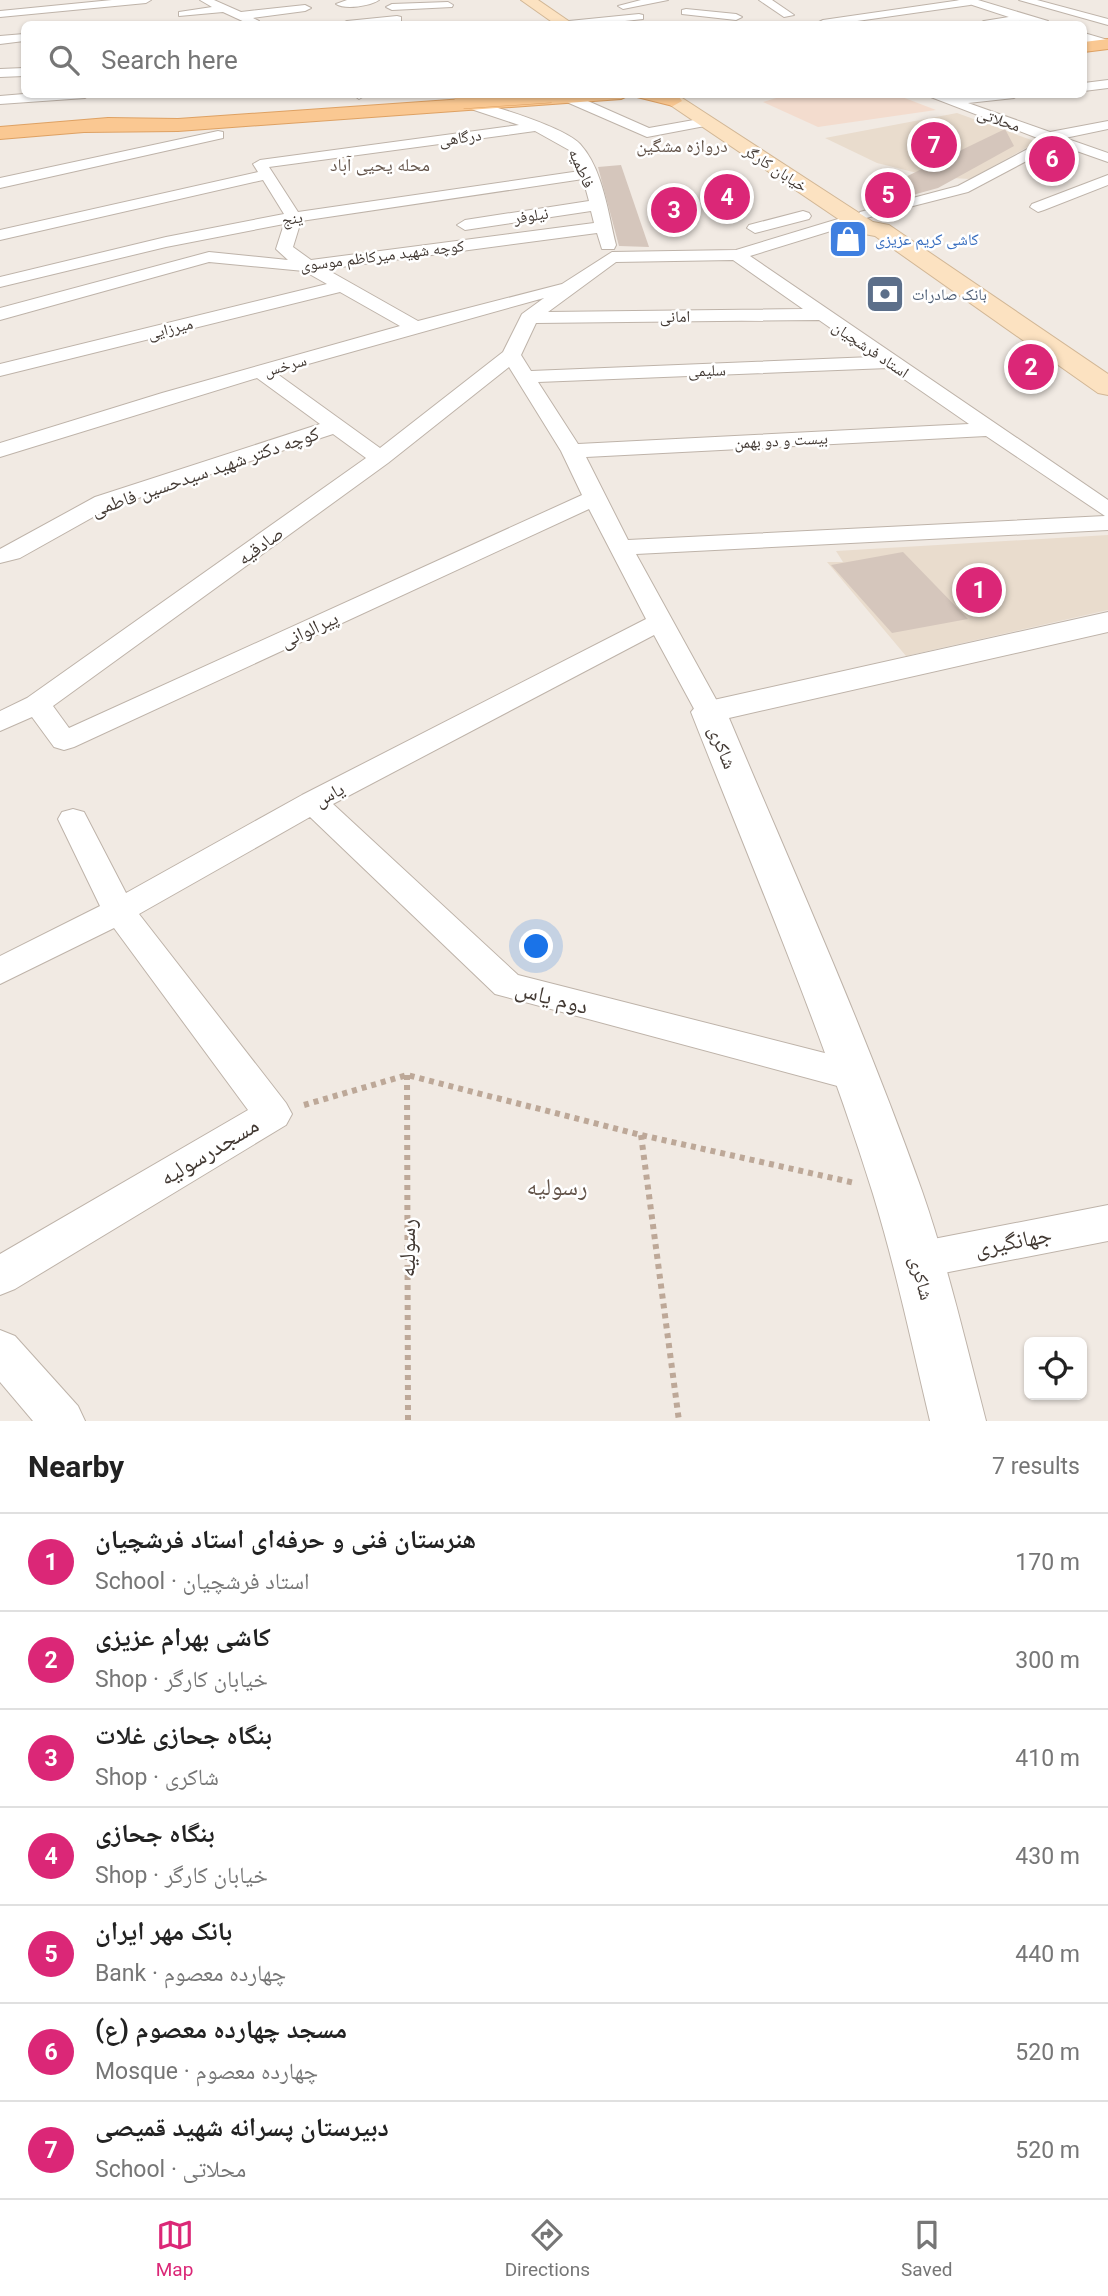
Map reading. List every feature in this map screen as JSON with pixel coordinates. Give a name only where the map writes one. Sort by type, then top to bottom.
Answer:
[{"type":"main road","points":[[528,0],[562,21]]},
{"type":"main road","points":[[1087,47],[1107,47]]},
{"type":"main road","points":[[1087,54],[1107,47]]},
{"type":"main road","points":[[0,133],[170,107],[312,98]]},
{"type":"main road","points":[[82,121],[150,125],[465,98]]},
{"type":"main road","points":[[0,121],[82,121],[465,98]]},
{"type":"main road","name":"خیابان کارگر","points":[[681,98],[705,122],[836,207],[867,221]]},
{"type":"main road","name":"خیابان کارگر","points":[[682,98],[867,221],[1108,387]]},
{"type":"street","points":[[110,12],[146,0]]},
{"type":"street","points":[[205,0],[250,21]]},
{"type":"street","points":[[341,4],[374,0]]},
{"type":"street","points":[[618,3],[663,0]]},
{"type":"street","points":[[764,0],[788,15]]},
{"type":"street","points":[[1024,0],[1108,22]]},
{"type":"street","points":[[837,21],[967,1],[1032,21]]},
{"type":"street","points":[[1048,7],[1075,2]]},
{"type":"street","points":[[402,21],[394,3],[448,5]]},
{"type":"street","points":[[598,21],[639,17],[618,3]]},
{"type":"street","points":[[0,14],[75,4],[159,8]]},
{"type":"street","points":[[730,5],[729,11],[743,21]]},
{"type":"street","points":[[837,6],[859,18]]},
{"type":"street","points":[[220,21],[304,8]]},
{"type":"street","points":[[183,14],[223,9]]},
{"type":"street","points":[[686,12],[736,17]]},
{"type":"street","points":[[872,16],[883,21]]},
{"type":"street","points":[[1091,18],[1108,16]]},
{"type":"street","points":[[1002,21],[1021,18]]},
{"type":"street","points":[[0,40],[21,38]]},
{"type":"street","points":[[1087,39],[1107,47]]},
{"type":"street","points":[[0,73],[21,72]]},
{"type":"street","points":[[1087,87],[1108,84]]},
{"type":"street","points":[[0,100],[28,98]]},
{"type":"street","name":"فاطمیه","points":[[465,98],[573,144],[588,174],[612,257]]},
{"type":"street","points":[[564,98],[647,133],[705,122]]},
{"type":"street","name":"محلاتی","points":[[938,98],[1108,158]]},
{"type":"street","points":[[948,102],[981,98]]},
{"type":"street","points":[[150,125],[183,143]]},
{"type":"street","points":[[511,355],[529,318],[612,257],[737,255],[867,221],[963,189],[1046,145],[1048,137],[1108,125]]},
{"type":"street","name":"درگاهی","points":[[0,235],[263,170],[411,144],[535,127]]},
{"type":"street","points":[[0,183],[218,135]]},
{"type":"street","points":[[411,144],[422,156]]},
{"type":"street","points":[[263,170],[294,217],[285,248],[308,266],[416,328]]},
{"type":"street","name":"ینج","points":[[0,282],[166,242],[294,217],[588,174]]},
{"type":"street","points":[[1038,207],[1108,180]]},
{"type":"street","name":"نیلوفر","points":[[465,225],[597,205]]},
{"type":"street","points":[[755,228],[836,207]]},
{"type":"street","name":"کوچه شهید میرکاظم موسوی","points":[[0,314],[209,257],[233,258],[278,266],[308,266],[603,227]]},
{"type":"street","name":"استاد فرشچیان","points":[[737,255],[1108,510]]},
{"type":"street","name":"سرخس","points":[[0,450],[261,372],[571,285]]},
{"type":"street","name":"میرزایی","points":[[0,370],[341,286]]},
{"type":"street","name":"امانی","points":[[529,318],[820,314]]},
{"type":"street","name":"شاکری","points":[[511,355],[572,452],[620,548],[709,712],[856,1076],[897,1192],[918,1260],[958,1421]]},
{"type":"street","name":"صادقیه","points":[[0,722],[37,704],[380,458],[511,355]]},
{"type":"street","name":"سلیمی","points":[[524,377],[891,362]]},
{"type":"street","points":[[261,372],[380,458]]},
{"type":"street","name":"کوچه دکتر شهید سیدحسین فاطمی","points":[[0,556],[11,553],[103,502],[336,426]]},
{"type":"street","name":"بیست و دو بهمن","points":[[572,452],[990,429]]},
{"type":"street","name":"پیرالوانی","points":[[37,704],[64,741],[596,498]]},
{"type":"street","points":[[620,548],[1108,523]]},
{"type":"street","name":"یاس","points":[[0,971],[120,911],[313,802],[660,622]]},
{"type":"street","points":[[709,712],[1108,622]]},
{"type":"street","name":"دوم یاس","points":[[313,802],[507,985],[856,1076]]},
{"type":"street","name":"مسجدرسولیه","points":[[0,1276],[273,1114],[120,911],[73,819]]},
{"type":"street","name":"جهانگیری","points":[[918,1260],[1108,1223]]},
{"type":"street","points":[[0,1350],[62,1421]]},
{"type":"path","points":[[273,1114],[407,1075],[641,1135],[897,1192]]},
{"type":"path","name":"رسولیه","points":[[407,1075],[408,1421]]},
{"type":"path","points":[[641,1135],[680,1421]]},
{"type":"shaded area","points":[[776,98],[905,98],[936,110],[818,127],[763,102]]},
{"type":"shaded area","points":[[957,113],[1037,142],[970,179],[933,177],[877,163],[825,138]]},
{"type":"shaded area","points":[[1108,535],[1108,610],[906,656],[827,562],[843,562],[836,551]]},
{"type":"building","points":[[1005,129],[1014,146],[938,188],[873,206],[868,195]]},
{"type":"building","points":[[621,165],[649,247],[619,246],[598,167]]},
{"type":"building","points":[[903,552],[968,619],[892,633],[831,565]]},
{"type":"place","name":"دبیرستان پسرانه شهید قمیصی","points":[[934,145]]},
{"type":"place","name":"مسجد چهارده معصوم (ع)","points":[[1052,159]]},
{"type":"place","name":"بانک مهر ایران","points":[[888,195]]},
{"type":"place","name":"بنگاه جحازی","points":[[727,197]]},
{"type":"place","name":"بنگاه جحازی غلات","points":[[674,210]]},
{"type":"place","name":"کاشی کریم عزیزی","points":[[848,239]]},
{"type":"place","name":"بانک صادرات","points":[[885,294]]},
{"type":"place","name":"کاشی بهرام عزیزی","points":[[1031,367]]},
{"type":"place","name":"هنرستان فنی و حرفه‌ای استاد فرشچیان","points":[[979,590]]},
{"type":"district","name":"دروازه مشگین","points":[[682,146]]},
{"type":"district","name":"محله یحیی آباد","points":[[380,165]]},
{"type":"district","name":"رسولیه","points":[[557,1187]]}]
